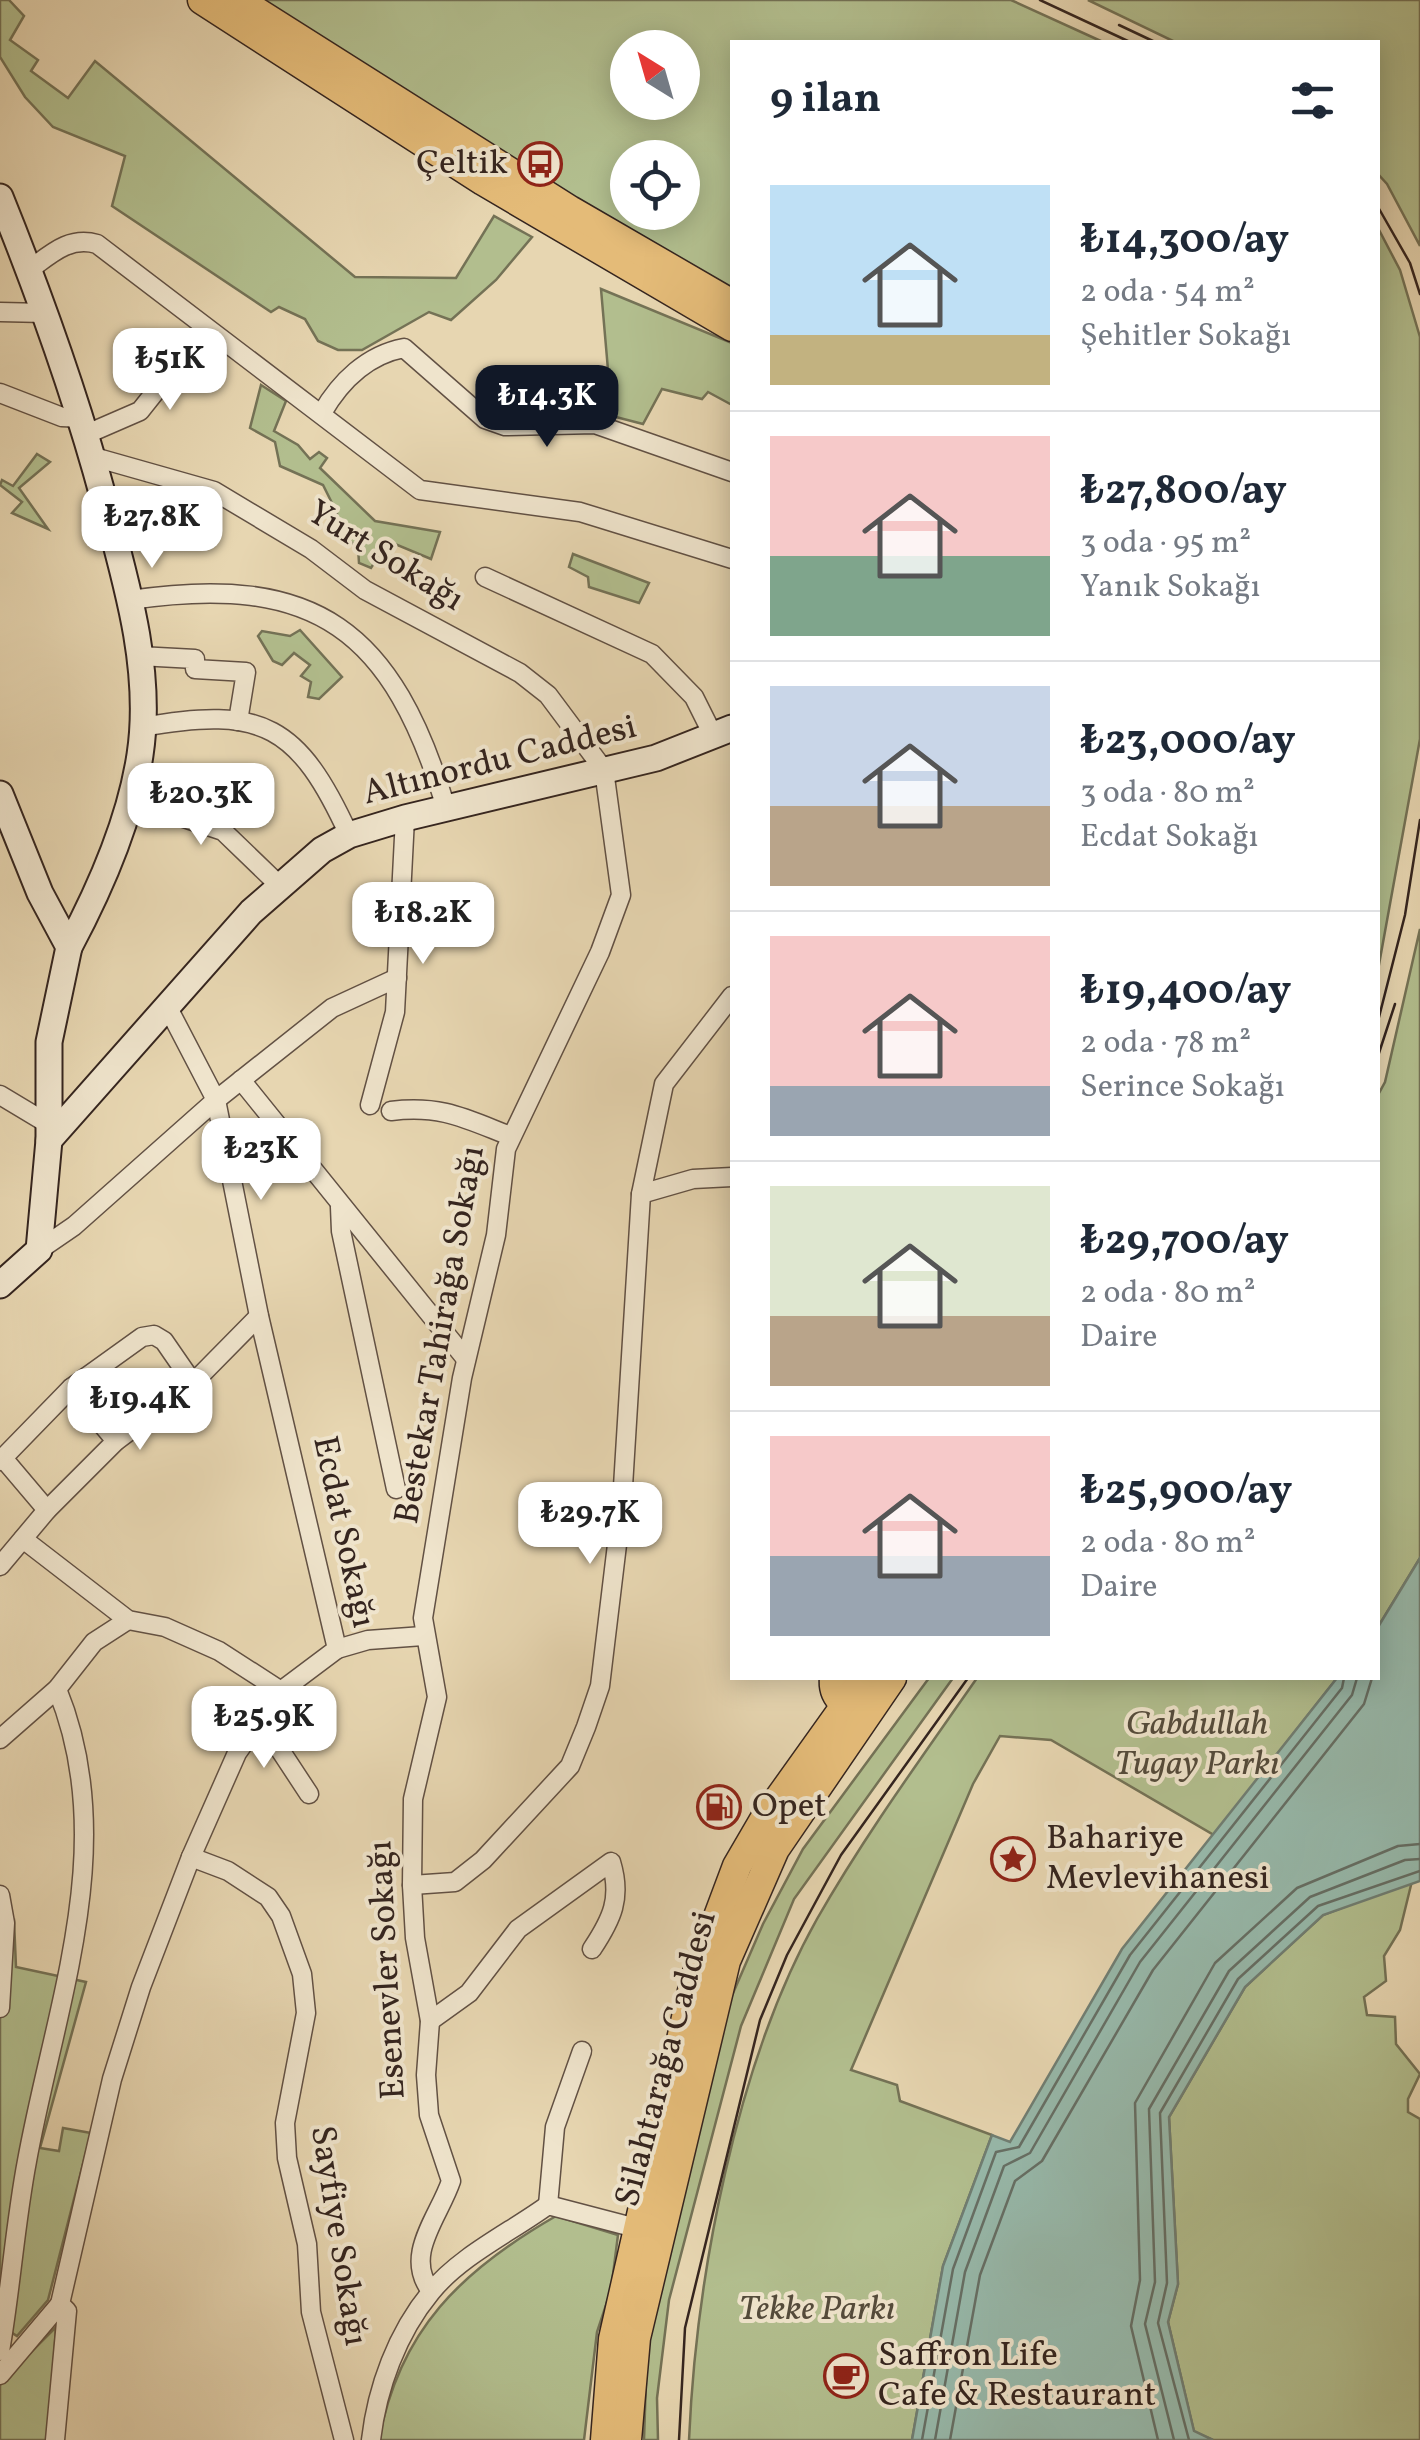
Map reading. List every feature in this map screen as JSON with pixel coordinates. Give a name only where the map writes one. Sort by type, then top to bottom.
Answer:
[{"type":"main road","points":[[202,0],[500,192],[730,326]]},
{"type":"main road","points":[[238,0],[586,220],[730,303]]},
{"type":"main road","points":[[0,197],[88,437],[130,600],[139,656],[143,727],[130,800],[92,904],[68,947],[49,1042],[50,1132],[39,1250],[0,1285]]},
{"type":"main road","name":"Altınordu Caddesi","points":[[50,1132],[279,885],[303,864],[349,836],[405,818],[604,770],[723,732]]},
{"type":"main road","points":[[0,794],[40,894],[68,947]]},
{"type":"main road","points":[[834,1680],[834,1689],[857,1708]]},
{"type":"main road","name":"Silahtarağa Caddesi","points":[[626,2440],[639,2321],[726,1960],[775,1849],[857,1708],[864,1680]]},
{"type":"main road","name":"Silahtarağa Caddesi","points":[[605,2440],[613,2338],[636,2228],[679,2038],[717,1915],[737,1866],[765,1818],[857,1708],[890,1680]]},
{"type":"street","points":[[29,270],[66,244],[81,239],[96,244],[420,490],[566,508],[730,557]]},
{"type":"street","points":[[0,312],[45,313]]},
{"type":"street","points":[[88,437],[140,411],[206,328]]},
{"type":"street","points":[[322,413],[338,386],[356,371],[389,350],[404,348],[471,408],[495,422],[536,427],[595,424],[730,471]]},
{"type":"street","name":"Yurt Sokağı","points":[[0,392],[62,418],[88,437],[214,492],[312,549],[365,590],[520,673],[548,695],[604,770]]},
{"type":"street","points":[[485,577],[652,654],[723,732]]},
{"type":"street","points":[[130,600],[178,593],[267,595],[290,601],[340,628],[370,651],[405,699],[426,743],[446,808]]},
{"type":"street","points":[[139,656],[195,659],[195,669],[246,672],[238,721]]},
{"type":"street","points":[[143,727],[201,719],[238,721],[266,728],[306,756],[328,788],[349,836]]},
{"type":"street","name":"Bestekar Tahirağa Sokağı","points":[[424,1636],[466,1359],[496,1235],[501,1172],[510,1136],[600,952],[621,895],[604,770]]},
{"type":"street","points":[[130,800],[224,831],[279,885]]},
{"type":"street","points":[[370,1105],[392,1032],[405,818]]},
{"type":"street","points":[[39,1250],[74,1226],[216,1100],[332,1008],[398,978]]},
{"type":"street","points":[[412,1885],[455,1882],[540,1804],[570,1766],[600,1686],[630,1419],[641,1194],[664,1084],[730,999]]},
{"type":"street","name":"Ecdat Sokağı","points":[[55,2440],[66,2311],[60,2304],[112,2078],[141,1988],[237,1752],[281,1691],[337,1649],[259,1316],[216,1100],[166,1004]]},
{"type":"street","points":[[241,1080],[466,1359]]},
{"type":"street","points":[[0,1095],[50,1132]]},
{"type":"street","points":[[391,1112],[428,1106],[510,1136]]},
{"type":"street","points":[[641,1194],[693,1179],[730,1176]]},
{"type":"street","points":[[340,1207],[341,1231],[396,1490]]},
{"type":"street","points":[[0,1566],[47,1510],[116,1441],[192,1383],[259,1316]]},
{"type":"street","points":[[47,1510],[1,1459],[71,1388],[142,1337],[154,1335],[164,1341],[192,1383]]},
{"type":"street","points":[[71,1388],[116,1441]]},
{"type":"street","points":[[23,1540],[128,1620],[165,1627],[219,1650],[281,1691]]},
{"type":"street","points":[[0,1739],[57,1689],[94,1642],[128,1620]]},
{"type":"street","points":[[337,1649],[368,1640],[424,1636]]},
{"type":"street","name":"Esenevler Sokağı","points":[[424,1636],[437,1698],[412,1799],[412,1885],[415,1938],[430,2021],[426,2075],[429,2115],[451,2181],[421,2252],[420,2274],[431,2291]]},
{"type":"street","points":[[0,2351],[27,2161],[64,2008],[82,1880],[85,1803],[75,1733],[57,1689]]},
{"type":"street","points":[[260,1721],[309,1794]]},
{"type":"street","name":"Sayfiye Sokağı","points":[[191,1858],[228,1871],[268,1897],[282,1916],[302,1974],[306,2013],[285,2123],[287,2158],[306,2244],[312,2312],[344,2440]]},
{"type":"street","points":[[430,2021],[469,1993],[518,1929],[611,1862],[617,1901],[612,1920],[592,1949]]},
{"type":"street","points":[[0,1895],[5,1923],[0,2008]]},
{"type":"street","points":[[372,2440],[386,2372],[431,2291],[548,2204],[556,2127],[582,2051]]},
{"type":"street","points":[[548,2204],[636,2228]]},
{"type":"street","points":[[0,2375],[60,2304]]},
{"type":"green space","points":[[0,0],[9,0],[24,16],[10,40],[38,60],[31,71],[68,98],[95,61],[355,277],[456,278],[494,216],[532,237],[496,280],[451,320],[429,312],[362,350],[338,350],[318,341],[305,319],[279,307],[271,312],[112,206],[125,156],[53,127],[25,97],[0,57]]},
{"type":"green space","points":[[254,0],[1011,0],[1099,40],[730,40],[730,289],[619,230],[700,230],[700,140],[610,140],[610,225]]},
{"type":"green space","points":[[1088,0],[1420,0],[1420,246],[1380,176],[1380,40],[1171,40]]},
{"type":"green space","points":[[1380,232],[1400,270],[1420,337],[1420,739],[1380,959]]},
{"type":"green space","points":[[601,289],[730,342],[730,404],[708,392],[702,399],[662,389],[643,424],[612,416]]},
{"type":"green space","points":[[261,385],[286,401],[274,431],[298,445],[310,459],[319,452],[327,458],[320,468],[375,521],[440,532],[431,559],[388,541],[371,568],[359,563],[358,547],[335,531],[337,513],[323,485],[280,466],[275,442],[250,428]]},
{"type":"green space","points":[[37,454],[50,462],[19,488],[48,529],[12,513],[22,502],[0,485],[2,480],[13,486]]},
{"type":"green space","points":[[573,554],[649,583],[639,603],[589,587],[588,577],[569,567]]},
{"type":"green space","points":[[300,630],[342,677],[319,699],[308,697],[311,682],[301,676],[310,665],[294,653],[282,665],[273,661],[258,636],[262,631],[290,636]]},
{"type":"green space","points":[[1420,929],[1420,1558],[1380,1624],[1380,1091]]},
{"type":"green space","points":[[928,1680],[952,1680],[794,1899],[741,2026],[669,2300],[657,2398],[658,2440],[644,2440],[647,2349],[721,2021],[763,1924],[803,1849]]},
{"type":"green space","points":[[976,1680],[1335,1680],[1214,1835],[1051,1740],[1000,1736],[973,1784],[851,2070],[897,2085],[900,2101],[992,2135],[943,2266],[912,2440],[689,2440],[711,2241],[725,2172],[764,2038],[817,1919],[894,1797]]},
{"type":"green space","points":[[1412,1881],[1400,1930],[1384,1956],[1386,1981],[1364,1997],[1367,2015],[1395,2017],[1396,2044],[1420,2074],[1408,2099],[1408,2112],[1420,2119],[1420,2440],[1213,2440],[1194,2432],[1168,2322],[1178,2284],[1169,2117],[1245,1987],[1323,1915]]},
{"type":"green space","points":[[14,1920],[16,1967],[86,1982],[40,2148],[59,2151],[63,2128],[91,2133],[48,2300],[17,2336],[0,2325],[0,1923]]},
{"type":"green space","points":[[556,2216],[618,2235],[611,2290],[597,2332],[584,2440],[379,2440],[402,2366],[440,2307],[492,2258]]},
{"type":"green space","points":[[56,2327],[49,2440],[0,2440],[0,2383]]},
{"type":"water","points":[[1420,1558],[1420,1881],[1323,1915],[1245,1987],[1169,2117],[1178,2284],[1168,2322],[1194,2431],[1213,2440],[912,2440],[943,2266],[992,2135],[1010,2142],[1122,1949],[1335,1680],[1380,1680],[1380,1624]]},
{"type":"tram line","points":[[1040,0],[1126,40]]},
{"type":"tram line","points":[[1119,25],[1151,40]]},
{"type":"tram line","points":[[1380,210],[1410,263],[1420,294]]},
{"type":"tram line","points":[[1380,1013],[1405,915],[1420,820]]},
{"type":"tram line","points":[[1380,1050],[1395,1004]]},
{"type":"tram line","points":[[679,2440],[685,2328],[760,2020],[787,1955],[841,1855],[967,1680]]},
{"type":"place","name":"Çeltik","points":[[540,164]]},
{"type":"place","name":"Opet","points":[[719,1807]]},
{"type":"place","name":"Bahariye Mevlevihanesi","points":[[1013,1859]]},
{"type":"place","name":"Saffron Life Cafe & Restaurant","points":[[846,2376]]},
{"type":"park label","name":"Gabdullah Tugay Parkı","points":[[1197,1745]]},
{"type":"park label","name":"Tekke Parkı","points":[[817,2310]]}]
